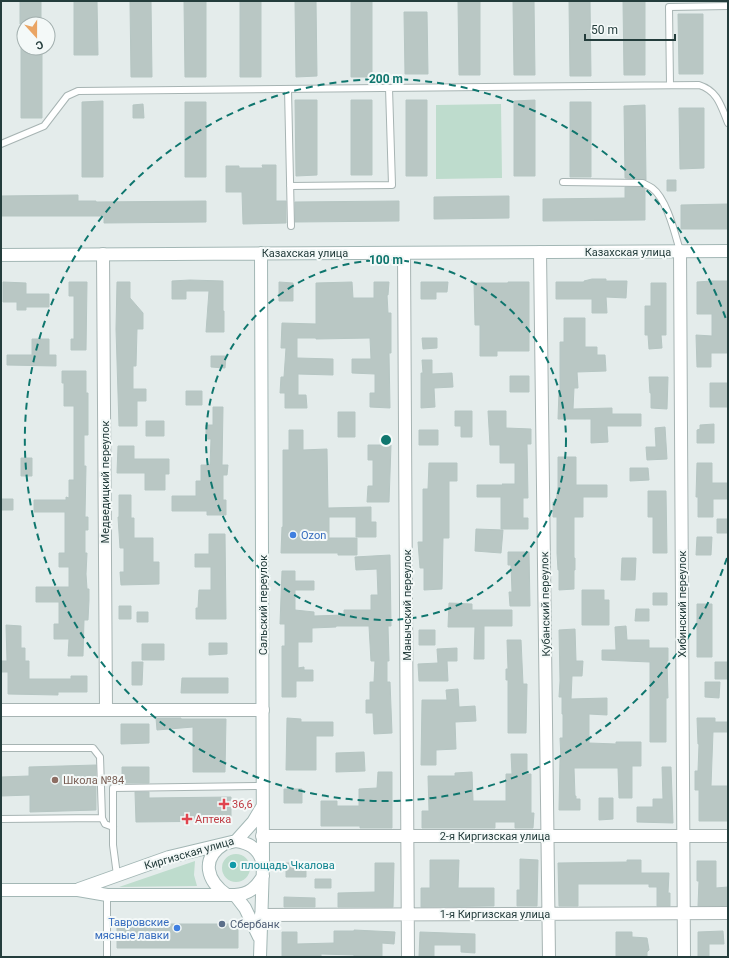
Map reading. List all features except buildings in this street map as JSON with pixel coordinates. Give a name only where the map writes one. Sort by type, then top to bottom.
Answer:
[{"type":"street","name":"Хибинский переулок","points":[[680,251],[684,957]]},
{"type":"street","name":"Казахская улица","points":[[1,255],[728,251]]},
{"type":"street","name":"Кубанский переулок","points":[[540,252],[549,957]]},
{"type":"street","name":"Сальский переулок","points":[[260,957],[263,870],[261,253]]},
{"type":"street","name":"Манычский переулок","points":[[404,253],[408,957]]},
{"type":"street","name":"Медведицкий переулок","points":[[103,254],[106,710]]},
{"type":"street","points":[[1,710],[263,710]]},
{"type":"street","name":"Киргизская улица","points":[[78,890],[169,857],[232,842],[253,822],[263,806]]},
{"type":"street","name":"2-я Киргизская улица","points":[[262,836],[728,836]]},
{"type":"street","points":[[231,895],[241,895],[252,890],[256,886],[263,870],[261,856],[254,848],[246,843],[232,842],[217,848],[211,856],[209,870],[214,884],[231,895],[245,908],[260,939]]},
{"type":"street","name":"Киргизская улица","points":[[1,890],[78,890],[107,895],[231,895]]},
{"type":"street","name":"1-я Киргизская улица","points":[[261,916],[728,913]]},
{"type":"lane","points":[[670,85],[669,7],[726,4]]},
{"type":"lane","points":[[1,144],[44,126],[67,96],[78,91],[699,85],[707,87],[717,96],[728,123]]},
{"type":"lane","points":[[290,186],[392,184],[389,88]]},
{"type":"lane","points":[[288,89],[291,226]]},
{"type":"lane","points":[[563,182],[643,184],[653,188],[662,200],[669,216],[680,251]]},
{"type":"lane","points":[[1,748],[93,748],[100,757],[102,818],[105,824],[113,827]]},
{"type":"lane","points":[[117,875],[113,845],[113,788],[262,786]]},
{"type":"lane","points":[[1,818],[102,818]]},
{"type":"lane","points":[[107,895],[107,957]]},
{"type":"green space","points":[[501,104],[502,178],[436,179],[436,105]]},
{"type":"green space","points":[[236,854],[246,858],[250,868],[246,878],[236,882],[226,878],[222,868],[226,858]]},
{"type":"green space","points":[[195,861],[194,875],[197,886],[119,887]]},
{"type":"place","name":"Ozon","points":[[293,535]]},
{"type":"place","name":"Школа №84","points":[[55,780]]},
{"type":"place","name":"36,6","points":[[224,804]]},
{"type":"place","name":"Аптека","points":[[187,819]]},
{"type":"place","name":"площадь Чкалова","points":[[233,865]]},
{"type":"place","name":"Сбербанк","points":[[222,924]]},
{"type":"place","name":"Тавровские мясные лавки","points":[[177,928]]}]
